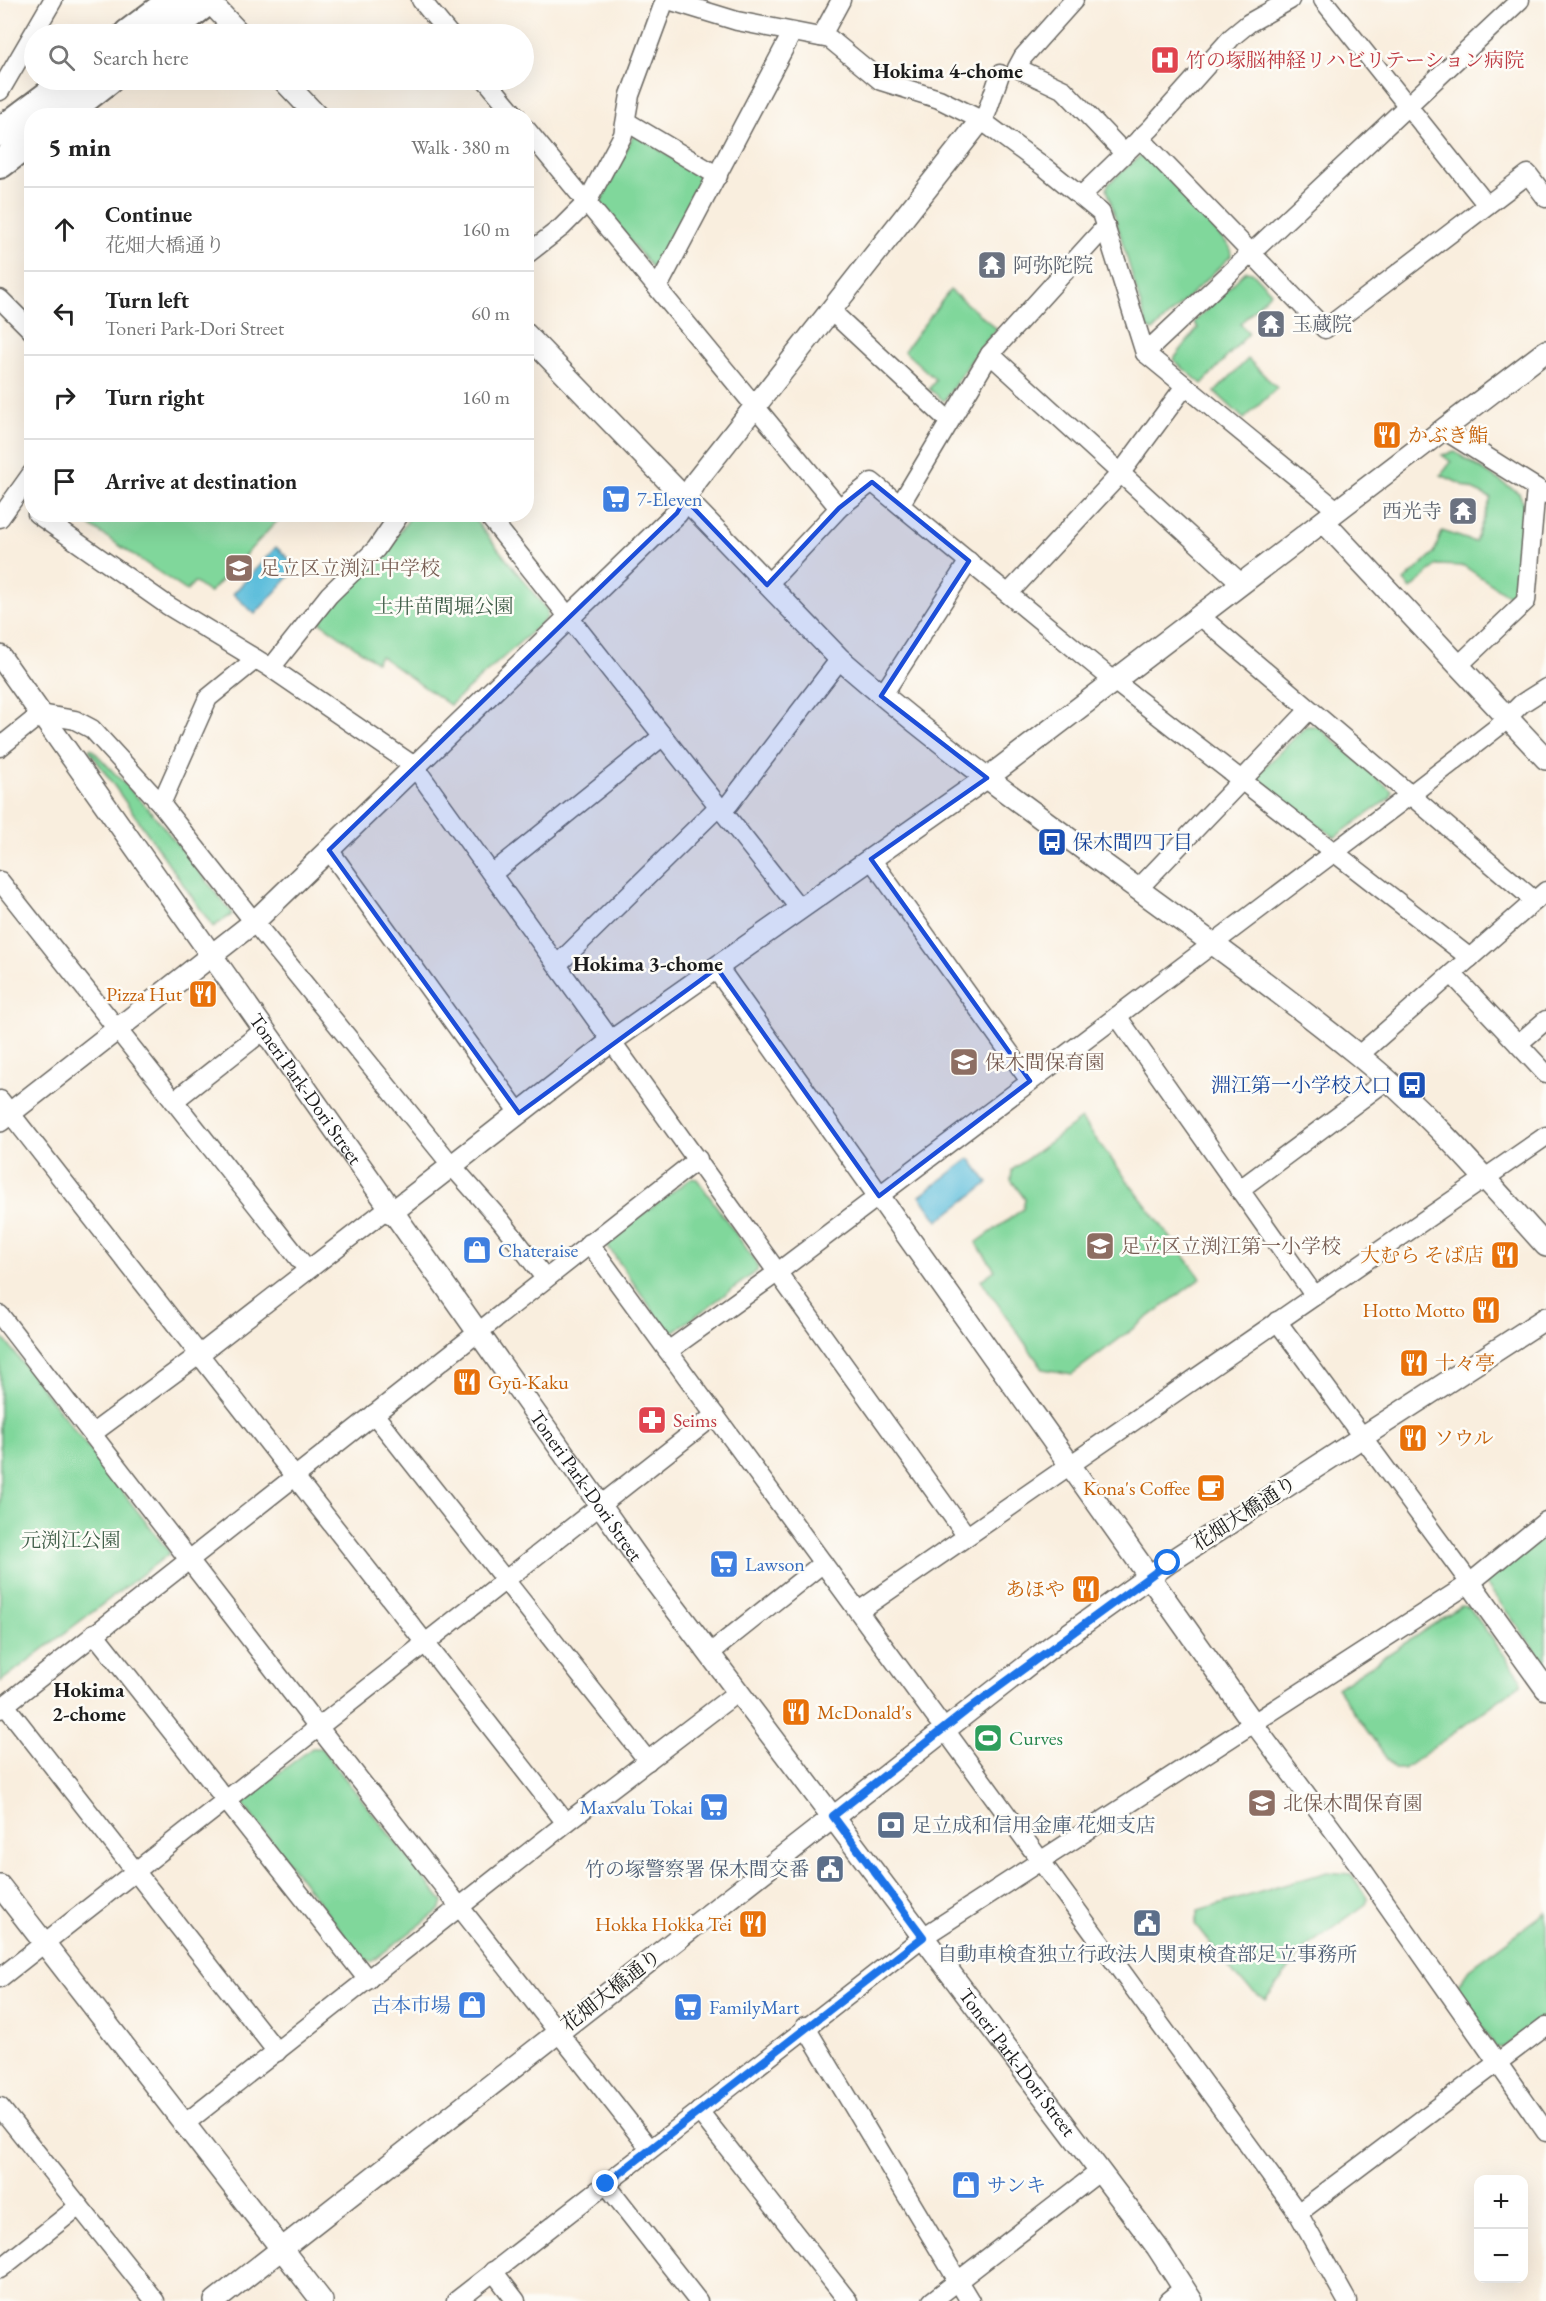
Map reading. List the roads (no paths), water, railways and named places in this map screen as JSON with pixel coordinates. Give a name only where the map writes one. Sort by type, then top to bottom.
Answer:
[{"type":"highway","points":[[141,24],[173,0]]},
{"type":"highway","points":[[178,24],[208,0]]},
{"type":"highway","points":[[32,108],[56,90]]},
{"type":"highway","points":[[72,108],[95,90]]},
{"type":"highway","points":[[0,132],[24,114]]},
{"type":"highway","points":[[0,164],[24,146]]},
{"type":"street","points":[[39,24],[53,0]]},
{"type":"street","points":[[208,0],[231,24]]},
{"type":"street","points":[[421,0],[441,24]]},
{"type":"street","points":[[534,249],[562,227],[587,202],[627,122],[630,95],[666,0],[696,4],[737,21],[821,37],[838,43],[856,62],[881,81],[939,99],[981,120],[1101,213],[1145,353],[1331,516],[1459,665],[1546,759]]},
{"type":"street","points":[[821,37],[841,0]]},
{"type":"street","points":[[1074,0],[1023,57],[1017,68],[1064,90],[1124,153]]},
{"type":"street","points":[[1081,196],[1140,138],[1232,37],[1249,23],[1290,0]]},
{"type":"street","points":[[1323,0],[1487,205]]},
{"type":"street","points":[[1145,353],[1521,0]]},
{"type":"street","points":[[658,287],[792,33]]},
{"type":"street","points":[[0,91],[24,50]]},
{"type":"street","points":[[566,1823],[200,1354],[3,1111],[118,1030],[254,922],[677,513],[684,499],[754,407],[987,112],[1000,74]]},
{"type":"street","points":[[292,90],[309,108]]},
{"type":"street","points":[[494,90],[509,108]]},
{"type":"street","points":[[627,122],[718,176]]},
{"type":"street","points":[[1140,138],[1325,329],[1528,174],[1546,198]]},
{"type":"street","points":[[534,139],[839,507]]},
{"type":"street","points":[[900,505],[990,354],[1106,226]]},
{"type":"street","points":[[3,310],[24,325]]},
{"type":"street","points":[[830,310],[949,421]]},
{"type":"street","points":[[534,342],[840,659],[882,696],[987,778],[1212,942],[1359,1055],[1387,1080],[1484,1178],[1546,1246]]},
{"type":"street","points":[[93,1433],[200,1354],[307,1269],[453,1167],[613,1040],[987,778],[1546,351]]},
{"type":"street","points":[[990,354],[1242,584]]},
{"type":"street","points":[[1008,594],[1120,474],[1185,386]]},
{"type":"street","points":[[1444,430],[1541,491],[1526,601],[1459,665]]},
{"type":"street","points":[[767,585],[839,507],[872,482],[1114,681],[1470,958]]},
{"type":"street","points":[[0,518],[24,485]]},
{"type":"street","points":[[14,499],[24,506]]},
{"type":"street","points":[[48,522],[167,605],[263,664],[414,766],[613,1040],[966,1535]]},
{"type":"street","points":[[161,804],[208,699],[263,664],[376,549],[395,522]]},
{"type":"street","points":[[493,522],[801,909]]},
{"type":"street","points":[[882,696],[969,561]]},
{"type":"street","points":[[1200,616],[1410,795],[1540,896],[1359,1055]]},
{"type":"street","name":"Toneri Park-Dori Street","points":[[0,656],[599,1505],[1157,2247],[1181,2297]]},
{"type":"street","points":[[558,964],[713,812],[729,804],[840,659]]},
{"type":"street","points":[[668,1351],[778,1272],[1030,1082],[1212,942],[1410,795],[1521,704],[1546,688]]},
{"type":"street","points":[[1138,889],[1309,710]]},
{"type":"street","points":[[0,747],[41,714],[75,720],[92,729],[161,804],[453,1167],[501,1221],[544,1278]]},
{"type":"street","points":[[493,873],[663,736]]},
{"type":"street","points":[[329,850],[519,1113]]},
{"type":"street","points":[[871,859],[1030,1082]]},
{"type":"street","points":[[0,881],[307,1269]]},
{"type":"street","points":[[717,968],[1254,1724],[1362,1869],[1496,2064],[1546,2132]]},
{"type":"street","points":[[1452,974],[1546,1074]]},
{"type":"street","points":[[1117,1016],[1314,1295]]},
{"type":"street","points":[[1518,1044],[1546,1020]]},
{"type":"street","points":[[174,1101],[263,1031]]},
{"type":"street","points":[[1239,1190],[1387,1080]]},
{"type":"street","points":[[859,1611],[1546,1136]]},
{"type":"street","points":[[277,2052],[136,1871],[2,1707],[698,1159]]},
{"type":"street","points":[[589,1243],[1298,2213],[1347,2301]]},
{"type":"street","points":[[0,1315],[319,1728],[650,2149]]},
{"type":"street","name":"花畑大橋通り","points":[[214,2301],[944,1728],[1150,1575],[1546,1318]]},
{"type":"street","points":[[1277,1321],[1363,1435],[1546,1689]]},
{"type":"street","points":[[374,1414],[648,1761]]},
{"type":"street","points":[[0,1978],[715,1415]]},
{"type":"street","points":[[456,2301],[923,1937],[1470,1583],[1546,1521]]},
{"type":"street","points":[[710,1653],[823,1563]]},
{"type":"street","points":[[94,1633],[368,1980]]},
{"type":"street","points":[[183,2125],[566,1823],[739,1690]]},
{"type":"street","points":[[0,1886],[183,2125],[322,2301]]},
{"type":"street","points":[[806,2026],[970,2301]]},
{"type":"street","points":[[1298,2213],[1546,2026]]},
{"type":"street","points":[[0,2107],[155,2301]]},
{"type":"street","points":[[699,2111],[848,2301]]},
{"type":"street","points":[[932,2301],[1100,2171]]},
{"type":"street","points":[[606,2184],[698,2301]]},
{"type":"street","points":[[0,2269],[80,2206]]},
{"type":"street","points":[[493,2271],[516,2301]]},
{"type":"water","points":[[276,547],[298,567],[255,614],[233,594]]},
{"type":"water","points":[[970,1158],[988,1183],[938,1221],[920,1196]]},
{"type":"place","name":"竹の塚脳神経リハビリテーション病院","points":[[1165,60]]},
{"type":"place","name":"阿弥陀院","points":[[992,265]]},
{"type":"place","name":"玉蔵院","points":[[1271,324]]},
{"type":"place","name":"かぶき鮨","points":[[1387,435]]},
{"type":"place","name":"7-Eleven","points":[[616,499]]},
{"type":"place","name":"西光寺","points":[[1463,511]]},
{"type":"place","name":"足立区立渕江中学校","points":[[239,568]]},
{"type":"place","name":"保木間四丁目","points":[[1052,842]]},
{"type":"place","name":"Pizza Hut","points":[[203,994]]},
{"type":"place","name":"保木間保育園","points":[[964,1062]]},
{"type":"place","name":"淵江第一小学校入口","points":[[1412,1085]]},
{"type":"place","name":"足立区立渕江第一小学校","points":[[1100,1246]]},
{"type":"place","name":"Chateraise","points":[[477,1250]]},
{"type":"place","name":"大むら そば店","points":[[1505,1255]]},
{"type":"place","name":"Hotto Motto","points":[[1486,1310]]},
{"type":"place","name":"十々亭","points":[[1414,1363]]},
{"type":"place","name":"Gyū-Kaku","points":[[467,1382]]},
{"type":"place","name":"Seims","points":[[652,1420]]},
{"type":"place","name":"ソウル","points":[[1413,1438]]},
{"type":"place","name":"Kona's Coffee","points":[[1211,1488]]},
{"type":"place","name":"Lawson","points":[[724,1564]]},
{"type":"place","name":"あほや","points":[[1086,1589]]},
{"type":"place","name":"McDonald's","points":[[796,1712]]},
{"type":"place","name":"Curves","points":[[988,1738]]},
{"type":"place","name":"北保木間保育園","points":[[1262,1803]]},
{"type":"place","name":"Maxvalu Tokai","points":[[714,1807]]},
{"type":"place","name":"足立成和信用金庫 花畑支店","points":[[891,1825]]},
{"type":"place","name":"竹の塚警察署 保木間交番","points":[[830,1869]]},
{"type":"place","name":"自動車検査独立行政法人関東検査部足立事務所","points":[[1147,1923]]},
{"type":"place","name":"Hokka Hokka Tei","points":[[753,1924]]},
{"type":"place","name":"古本市場","points":[[472,2005]]},
{"type":"place","name":"FamilyMart","points":[[688,2007]]},
{"type":"place","name":"サンキ","points":[[966,2185]]},
{"type":"district","name":"Hokima 4-chome","points":[[948,70]]},
{"type":"district","name":"Hokima 3-chome","points":[[648,963]]},
{"type":"district","name":"Hokima 2-chome","points":[[89,1701]]},
{"type":"park label","name":"土井苗間堀公園","points":[[444,606]]},
{"type":"park label","name":"元渕江公園","points":[[71,1540]]}]
